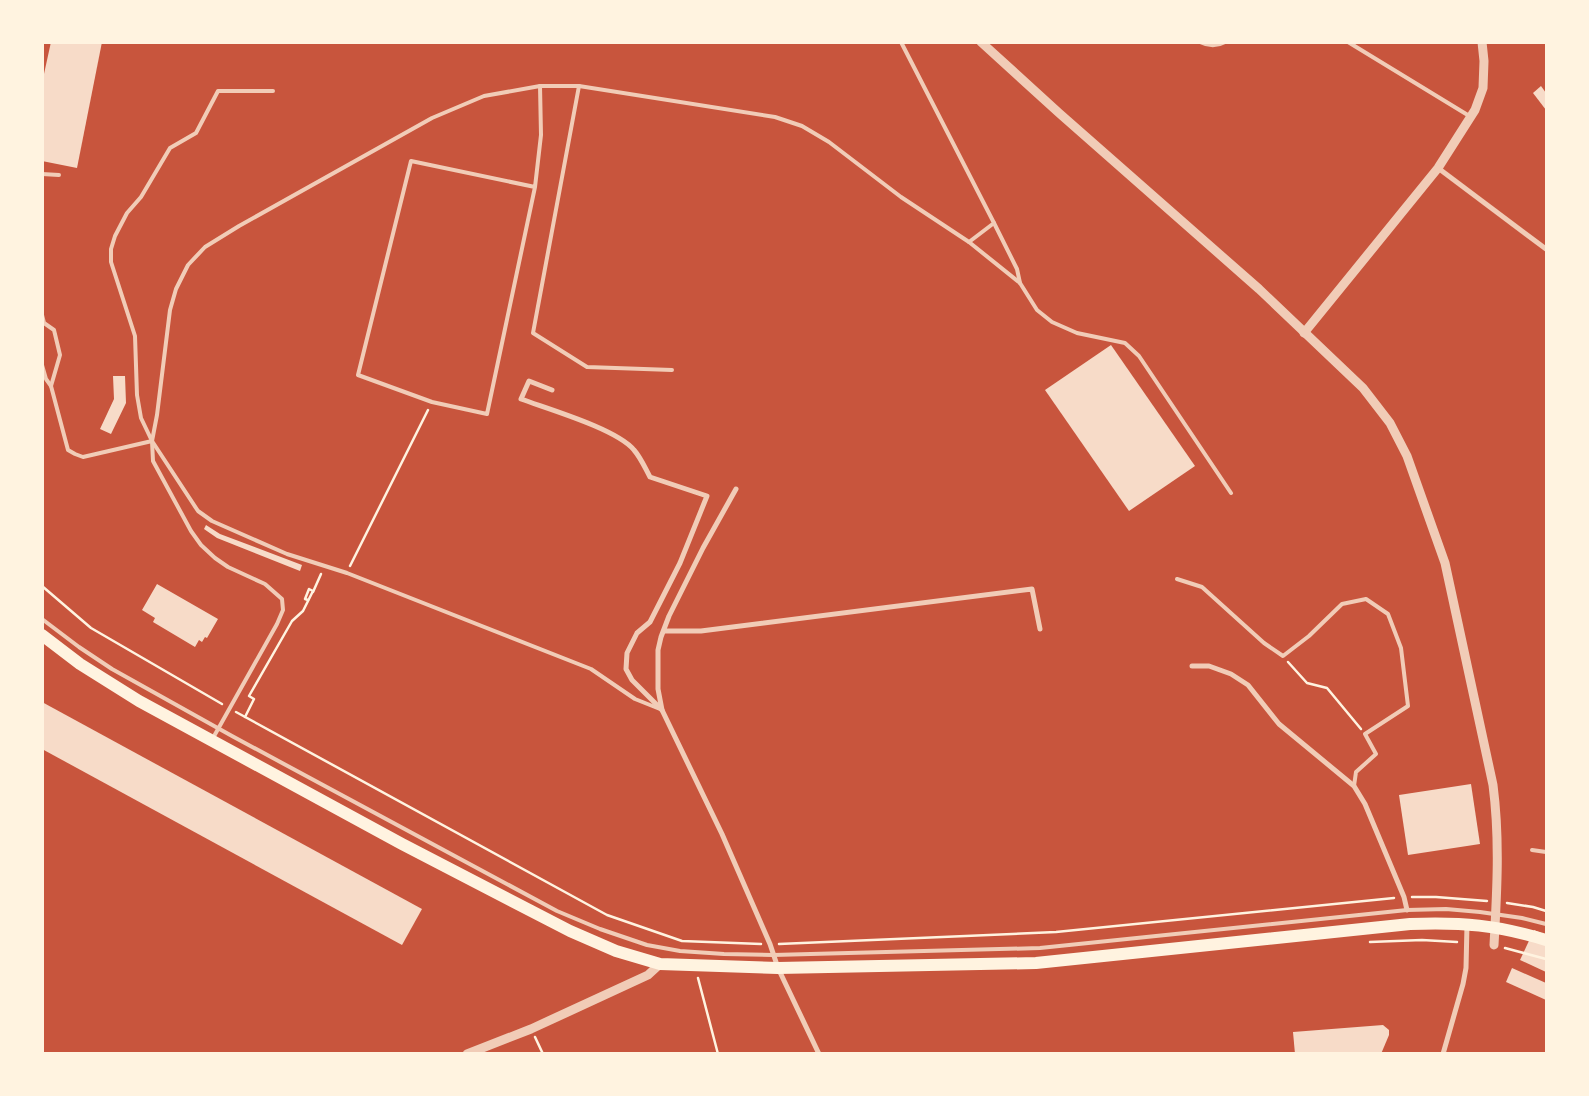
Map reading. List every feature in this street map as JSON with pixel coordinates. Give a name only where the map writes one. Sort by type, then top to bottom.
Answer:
[{"type":"main road","points":[[44,639],[139,701],[393,840],[570,931],[616,951],[660,964],[778,968],[1036,963],[1410,924],[1445,923],[1495,927],[1521,932],[1546,940]]},
{"type":"street","points":[[982,42],[1059,113],[1260,289],[1363,388],[1390,423],[1407,456],[1445,563],[1492,785],[1497,818],[1498,860],[1494,945]]},
{"type":"street","points":[[1304,333],[1438,168],[1471,118],[1483,88],[1484,61],[1482,42]]},
{"type":"street","points":[[1438,168],[1546,249]]},
{"type":"street","points":[[552,390],[528,381],[521,399],[598,427],[621,439],[634,449],[650,477],[707,496],[680,563],[650,622],[636,633],[627,653],[626,669],[632,680],[662,710]]},
{"type":"street","points":[[736,489],[703,548],[664,631],[658,650],[658,689],[662,710],[722,834],[770,944],[778,968],[819,1054]]},
{"type":"street","points":[[664,631],[701,631],[1032,589],[1040,629]]},
{"type":"street","points":[[1192,666],[1209,666],[1231,674],[1248,685],[1279,724],[1354,786],[1365,804],[1404,898],[1406,910]]},
{"type":"street","points":[[1443,1054],[1466,968],[1467,924]]},
{"type":"street","points":[[467,1054],[531,1029],[648,975],[660,964]]},
{"type":"lane","points":[[901,42],[1018,269],[1020,284]]},
{"type":"lane","points":[[1200,42],[1208,46],[1220,45],[1225,42]]},
{"type":"lane","points":[[1348,42],[1471,118]]},
{"type":"lane","points":[[536,187],[412,161],[358,375],[432,402],[488,414],[536,187],[541,135],[540,86]]},
{"type":"lane","points":[[211,741],[281,616],[284,606],[282,598],[265,584],[221,562],[201,545],[191,531],[153,460],[152,441],[170,310],[176,289],[188,265],[205,247],[432,118],[484,96],[540,86],[579,86],[775,117],[802,126],[829,142],[901,197],[970,242],[1020,284],[1037,310],[1052,322],[1077,333],[1125,343],[1139,356],[1231,494]]},
{"type":"lane","points":[[579,86],[533,333],[587,367],[672,370]]},
{"type":"lane","points":[[273,91],[218,91],[196,133],[170,148],[142,197],[127,213],[110,249],[111,262],[135,336],[137,395],[141,418],[152,441],[198,511],[212,521],[287,554],[347,573],[591,669],[635,698],[662,710]]},
{"type":"lane","points":[[42,174],[59,175]]},
{"type":"lane","points":[[970,242],[994,223]]},
{"type":"lane","points":[[42,315],[44,323],[54,330],[60,355],[51,386]]},
{"type":"lane","points":[[42,365],[46,379],[51,386],[68,450],[83,456],[152,441]]},
{"type":"lane","points":[[1177,579],[1202,587],[1264,643],[1283,656],[1309,636],[1342,604],[1366,599],[1388,614],[1401,648],[1408,706],[1365,734],[1376,754],[1356,772],[1354,786]]},
{"type":"lane","points":[[42,619],[112,669],[487,875],[557,911],[600,929],[647,945],[680,951],[773,955],[1040,948],[1406,910],[1446,909],[1496,914],[1546,924]]},
{"type":"lane","points":[[1532,850],[1546,852]]},
{"type":"path","points":[[347,573],[432,402]]},
{"type":"path","points":[[245,717],[254,699],[249,696],[256,682],[292,621],[303,611],[313,591],[309,589],[305,598],[309,601],[324,566]]},
{"type":"path","points":[[42,586],[91,628],[230,709],[607,915],[682,940],[770,944],[1056,932],[1404,898],[1436,897],[1497,902],[1532,907],[1546,912]]},
{"type":"path","points":[[1283,656],[1308,682],[1327,688],[1365,734]]},
{"type":"path","points":[[1367,942],[1422,940],[1466,942]]},
{"type":"path","points":[[1494,945],[1546,959]]},
{"type":"path","points":[[696,972],[718,1054]]},
{"type":"path","points":[[531,1029],[544,1054]]},
{"type":"building","points":[[51,42],[102,42],[77,168],[42,161],[42,83]]},
{"type":"building","points":[[1541,86],[1546,93],[1546,110],[1533,93]]},
{"type":"building","points":[[1111,345],[1195,466],[1129,511],[1045,390]]},
{"type":"building","points":[[113,376],[125,376],[126,403],[111,434],[100,429],[114,399]]},
{"type":"building","points":[[206,525],[220,534],[302,565],[300,571],[217,538],[204,529]]},
{"type":"building","points":[[157,584],[218,619],[207,638],[205,637],[202,642],[199,640],[195,647],[153,622],[155,618],[142,610]]},
{"type":"building","points":[[42,702],[422,909],[402,945],[42,749]]},
{"type":"building","points":[[1471,784],[1480,844],[1408,855],[1399,795]]},
{"type":"building","points":[[1534,930],[1546,935],[1546,972],[1520,960]]},
{"type":"building","points":[[1512,968],[1546,983],[1546,1000],[1506,982]]},
{"type":"building","points":[[1383,1025],[1389,1030],[1389,1035],[1381,1054],[1295,1054],[1293,1032]]}]
